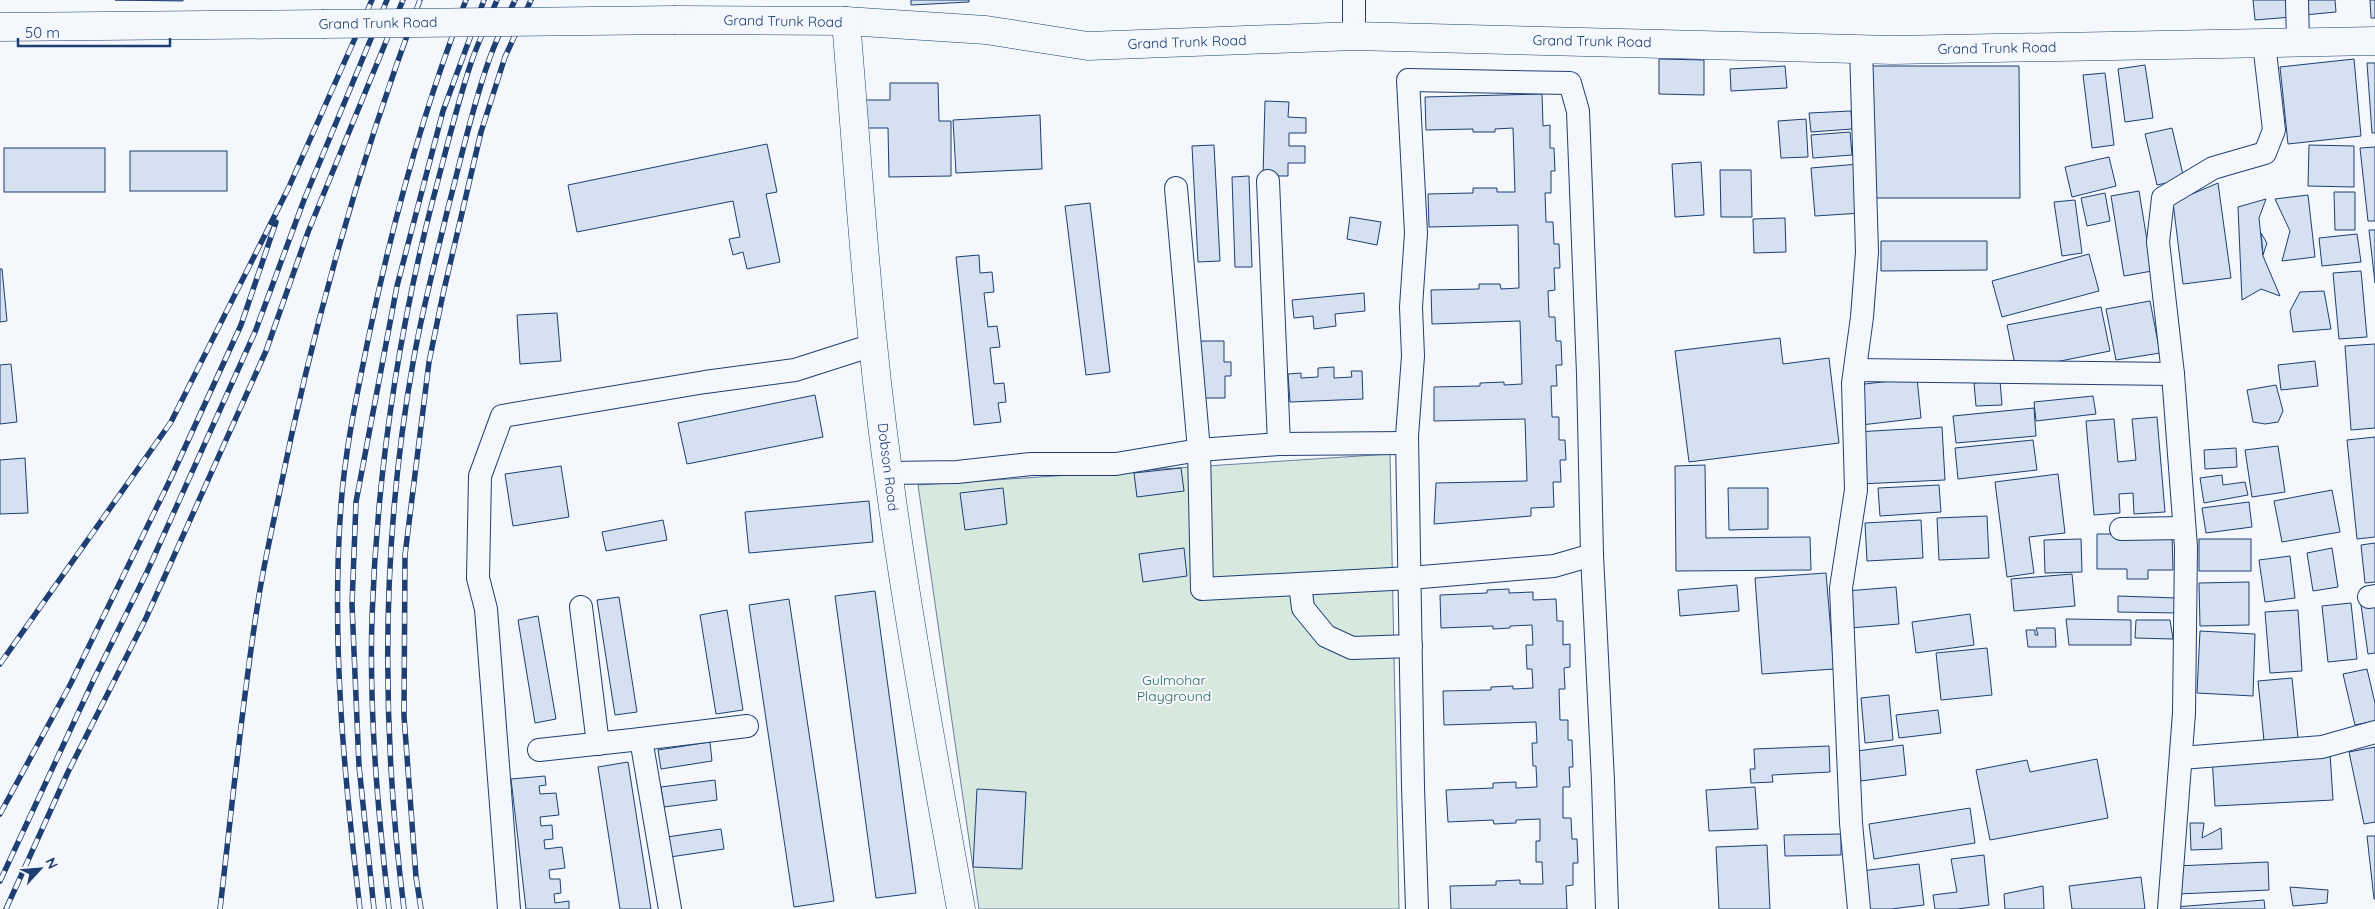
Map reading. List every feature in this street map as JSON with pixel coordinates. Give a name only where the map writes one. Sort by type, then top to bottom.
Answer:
[{"type":"main road","name":"Grand Trunk Road","points":[[0,27],[676,20],[846,22],[986,30],[1088,46],[1354,36],[1860,47],[1893,50],[2375,41]]},
{"type":"main road","name":"Dobson Road","points":[[846,22],[873,345],[889,472],[907,610],[961,909]]},
{"type":"street","points":[[1354,0],[1354,36]]},
{"type":"street","points":[[2297,0],[2298,42]]},
{"type":"street","points":[[2170,909],[2184,712],[2184,528],[2173,374],[2158,242],[2163,198],[2213,168],[2265,153],[2274,130],[2264,43]]},
{"type":"street","points":[[1859,909],[1851,823],[1841,588],[1856,490],[1853,383],[1862,317],[1867,252],[1860,47]]},
{"type":"street","points":[[1417,909],[1407,443],[1413,356],[1411,307],[1416,233],[1408,80],[1570,83],[1578,111],[1586,284],[1592,555],[1604,781],[1608,909]]},
{"type":"street","points":[[1268,181],[1279,444]]},
{"type":"street","points":[[1176,188],[1199,450],[1202,589],[1410,578],[1554,566],[1592,555]]},
{"type":"street","points":[[509,909],[486,609],[478,578],[480,476],[502,416],[705,382],[795,370],[873,345]]},
{"type":"street","points":[[1855,370],[2173,374]]},
{"type":"street","points":[[889,472],[956,472],[1031,464],[1116,464],[1199,450],[1279,444],[1407,443]]},
{"type":"street","points":[[2121,529],[2184,528]]},
{"type":"street","points":[[1300,584],[1303,608],[1326,636],[1352,648],[1410,646]]},
{"type":"street","points":[[581,608],[598,744]]},
{"type":"street","points":[[539,750],[640,740],[747,726]]},
{"type":"street","points":[[2181,758],[2322,747],[2375,732]]},
{"type":"street","points":[[640,740],[670,909]]},
{"type":"green space","name":"Gulmohar Playground","points":[[1390,454],[1399,909],[979,909],[918,485]]},
{"type":"building","points":[[115,0],[183,0],[183,1]]},
{"type":"building","points":[[911,0],[969,0],[969,2],[911,5]]},
{"type":"building","points":[[2253,0],[2290,0],[2292,17],[2255,20]]},
{"type":"building","points":[[2302,0],[2335,0],[2336,12],[2304,15]]},
{"type":"building","points":[[2370,0],[2375,0],[2375,18],[2371,18]]},
{"type":"building","points":[[1659,59],[1704,60],[1704,95],[1659,94]]},
{"type":"building","points":[[2354,59],[2361,136],[2288,144],[2280,67]]},
{"type":"building","points":[[2367,63],[2375,63],[2375,133],[2372,133]]},
{"type":"building","points":[[2145,65],[2153,118],[2125,122],[2118,69]]},
{"type":"building","points":[[1785,66],[1787,88],[1731,91],[1730,69]]},
{"type":"building","points":[[1871,66],[2019,66],[2020,198],[1872,198]]},
{"type":"building","points":[[2105,73],[2114,145],[2092,148],[2083,75]]},
{"type":"building","points":[[890,83],[938,83],[939,121],[951,121],[951,176],[889,177],[888,128],[866,128],[866,100],[890,100]]},
{"type":"building","points":[[1542,94],[1543,126],[1550,125],[1550,148],[1554,148],[1555,171],[1551,171],[1551,193],[1545,193],[1546,222],[1553,222],[1554,244],[1559,244],[1560,268],[1554,268],[1555,290],[1548,291],[1549,317],[1555,317],[1556,341],[1561,341],[1562,365],[1556,365],[1557,386],[1551,386],[1552,417],[1559,417],[1559,440],[1565,440],[1566,460],[1560,460],[1561,482],[1553,482],[1554,507],[1531,508],[1531,516],[1434,524],[1436,483],[1527,481],[1525,419],[1434,421],[1434,387],[1480,386],[1480,383],[1504,382],[1504,385],[1522,384],[1520,321],[1432,324],[1431,290],[1479,289],[1479,284],[1500,284],[1501,289],[1519,288],[1518,225],[1429,227],[1428,194],[1473,193],[1473,188],[1497,188],[1497,192],[1515,192],[1513,128],[1495,129],[1495,132],[1473,132],[1473,129],[1426,130],[1425,97]]},
{"type":"building","points":[[1265,101],[1289,102],[1288,117],[1306,118],[1306,133],[1289,133],[1289,146],[1305,146],[1305,163],[1288,163],[1288,176],[1263,176]]},
{"type":"building","points":[[1851,111],[1852,129],[1811,132],[1809,113]]},
{"type":"building","points":[[1040,115],[1042,169],[956,173],[953,120]]},
{"type":"building","points":[[1806,119],[1808,157],[1781,158],[1778,121]]},
{"type":"building","points":[[2172,128],[2184,179],[2157,185],[2145,134]]},
{"type":"building","points":[[1850,132],[1852,155],[1813,158],[1811,135]]},
{"type":"building","points":[[767,144],[777,192],[766,194],[780,262],[747,269],[743,252],[733,255],[729,239],[740,237],[733,201],[577,232],[568,185]]},
{"type":"building","points":[[1214,145],[1220,261],[1198,262],[1192,146]]},
{"type":"building","points":[[2309,145],[2354,146],[2354,187],[2308,186]]},
{"type":"building","points":[[2375,147],[2375,221],[2368,221],[2360,148]]},
{"type":"building","points":[[4,148],[105,148],[105,192],[4,192]]},
{"type":"building","points":[[130,151],[227,151],[227,191],[130,191]]},
{"type":"building","points":[[2109,157],[2116,186],[2072,197],[2065,167]]},
{"type":"building","points":[[1701,162],[1704,215],[1675,217],[1672,164]]},
{"type":"building","points":[[1859,164],[1862,213],[1815,216],[1811,168]]},
{"type":"building","points":[[1720,170],[1751,170],[1752,217],[1721,217]]},
{"type":"building","points":[[1249,176],[1252,267],[1235,267],[1232,177]]},
{"type":"building","points":[[2218,183],[2231,278],[2183,284],[2173,202]]},
{"type":"building","points":[[2139,191],[2152,271],[2124,276],[2111,196]]},
{"type":"building","points":[[2334,192],[2355,192],[2355,230],[2335,230]]},
{"type":"building","points":[[2105,193],[2110,221],[2087,226],[2081,198]]},
{"type":"building","points":[[2308,195],[2315,257],[2282,261],[2290,231],[2275,199]]},
{"type":"building","points":[[2266,199],[2259,218],[2263,256],[2280,296],[2261,289],[2242,300],[2238,207]]},
{"type":"building","points":[[2075,200],[2082,253],[2062,256],[2054,202]]},
{"type":"building","points":[[1090,203],[1110,372],[1086,375],[1065,206]]},
{"type":"building","points":[[1350,217],[1381,222],[1377,245],[1347,239]]},
{"type":"building","points":[[1785,218],[1786,252],[1754,253],[1753,219]]},
{"type":"building","points":[[2369,230],[2375,230],[2375,283]]},
{"type":"building","points":[[2261,233],[2267,243],[2263,255],[2263,254]]},
{"type":"building","points":[[2357,234],[2361,262],[2322,266],[2319,238]]},
{"type":"building","points":[[1881,241],[1987,241],[1987,270],[1881,271]]},
{"type":"building","points":[[2089,254],[2099,291],[2002,317],[1992,281]]},
{"type":"building","points":[[979,255],[980,273],[992,272],[994,292],[984,293],[988,327],[997,326],[1000,347],[990,348],[994,384],[1004,383],[1006,402],[998,403],[1001,422],[974,425],[956,257]]},
{"type":"building","points":[[0,269],[2,269],[7,321],[0,322]]},
{"type":"building","points":[[2361,271],[2367,337],[2339,339],[2333,273]]},
{"type":"building","points":[[2324,291],[2331,329],[2293,332],[2290,311],[2300,292]]},
{"type":"building","points":[[1364,293],[1365,311],[1335,314],[1336,326],[1314,329],[1313,316],[1294,318],[1292,300]]},
{"type":"building","points":[[2150,301],[2160,353],[2116,360],[2106,309]]},
{"type":"building","points":[[2101,307],[2110,351],[2016,370],[2007,325]]},
{"type":"building","points":[[557,313],[561,361],[520,364],[517,315]]},
{"type":"building","points":[[1780,338],[1783,364],[1829,358],[1839,443],[1689,462],[1675,351]]},
{"type":"building","points":[[1200,341],[1224,341],[1224,362],[1231,362],[1231,376],[1225,376],[1225,398],[1202,398]]},
{"type":"building","points":[[2375,344],[2375,428],[2351,430],[2345,346]]},
{"type":"building","points":[[2315,361],[2318,386],[2281,390],[2278,365]]},
{"type":"building","points":[[11,364],[17,422],[0,424],[0,365]]},
{"type":"building","points":[[1334,367],[1334,378],[1352,377],[1351,371],[1362,371],[1363,399],[1290,402],[1288,374],[1301,373],[1301,378],[1318,377],[1318,368]]},
{"type":"building","points":[[1917,378],[1921,418],[1861,425],[1856,385]]},
{"type":"building","points":[[2000,381],[2002,405],[1976,406],[1974,383]]},
{"type":"building","points":[[2276,385],[2283,411],[2278,422],[2265,424],[2253,422],[2247,390]]},
{"type":"building","points":[[815,395],[823,437],[687,464],[678,423]]},
{"type":"building","points":[[2093,396],[2096,414],[2036,421],[2034,402]]},
{"type":"building","points":[[2034,408],[2036,436],[1956,443],[1953,416]]},
{"type":"building","points":[[2157,417],[2165,512],[2134,514],[2133,493],[2119,494],[2120,513],[2094,515],[2086,421],[2114,419],[2118,462],[2136,460],[2132,419]]},
{"type":"building","points":[[1942,427],[1945,480],[1859,484],[1856,432]]},
{"type":"building","points":[[2375,437],[2375,537],[2357,539],[2347,440]]},
{"type":"building","points":[[2033,440],[2037,470],[1958,479],[1955,448]]},
{"type":"building","points":[[2278,446],[2285,492],[2252,497],[2245,450]]},
{"type":"building","points":[[2236,448],[2237,467],[2205,469],[2204,450]]},
{"type":"building","points":[[25,458],[28,513],[0,514],[0,460]]},
{"type":"building","points":[[1705,465],[1706,538],[1810,537],[1811,570],[1676,571],[1675,466]]},
{"type":"building","points":[[561,466],[569,517],[513,526],[505,474]]},
{"type":"building","points":[[1181,468],[1184,491],[1137,497],[1134,473]]},
{"type":"building","points":[[2058,474],[2065,533],[2029,537],[2034,573],[2007,577],[1995,482]]},
{"type":"building","points":[[2222,475],[2223,485],[2245,482],[2248,495],[2204,503],[2200,478]]},
{"type":"building","points":[[1939,485],[1941,512],[1880,516],[1878,488]]},
{"type":"building","points":[[1003,488],[1007,524],[965,530],[960,493]]},
{"type":"building","points":[[1728,488],[1768,488],[1768,529],[1729,530]]},
{"type":"building","points":[[2332,490],[2340,532],[2282,542],[2274,501]]},
{"type":"building","points":[[869,501],[873,542],[749,553],[745,512]]},
{"type":"building","points":[[2249,502],[2252,527],[2206,533],[2202,508]]},
{"type":"building","points":[[1987,516],[1989,558],[1939,560],[1937,518]]},
{"type":"building","points":[[663,520],[667,540],[606,551],[602,532]]},
{"type":"building","points":[[1921,520],[1923,558],[1867,561],[1865,523]]},
{"type":"building","points":[[2097,534],[2172,534],[2173,570],[2148,570],[2148,579],[2127,579],[2127,569],[2097,569]]},
{"type":"building","points":[[2081,539],[2082,572],[2045,573],[2044,540]]},
{"type":"building","points":[[2199,539],[2251,539],[2251,571],[2199,571]]},
{"type":"building","points":[[2375,543],[2375,582],[2365,583],[2361,545]]},
{"type":"building","points":[[1184,548],[1187,576],[1143,582],[1139,554]]},
{"type":"building","points":[[2332,548],[2338,587],[2313,591],[2307,553]]},
{"type":"building","points":[[2290,556],[2295,598],[2265,602],[2259,560]]},
{"type":"building","points":[[1826,573],[1834,669],[1762,674],[1755,578]]},
{"type":"building","points":[[2072,574],[2075,606],[2014,611],[2011,579]]},
{"type":"building","points":[[2249,582],[2249,625],[2200,626],[2199,583]]},
{"type":"building","points":[[1737,585],[1739,611],[1680,616],[1678,590]]},
{"type":"building","points":[[1896,587],[1899,624],[1850,628],[1846,591]]},
{"type":"building","points":[[1509,589],[1509,593],[1533,592],[1533,600],[1556,599],[1557,621],[1563,621],[1563,645],[1570,644],[1570,667],[1564,668],[1565,689],[1559,689],[1560,720],[1568,720],[1568,740],[1572,740],[1573,767],[1569,767],[1570,787],[1563,787],[1563,818],[1571,818],[1572,839],[1577,839],[1578,863],[1573,863],[1573,885],[1566,886],[1567,909],[1451,909],[1450,886],[1496,885],[1496,881],[1520,880],[1520,884],[1543,884],[1542,862],[1536,862],[1536,841],[1540,841],[1540,819],[1516,820],[1516,823],[1494,824],[1493,820],[1448,822],[1446,790],[1493,788],[1493,783],[1516,782],[1516,788],[1537,787],[1536,766],[1533,766],[1532,743],[1537,743],[1536,722],[1444,725],[1443,691],[1491,690],[1491,687],[1513,686],[1513,689],[1533,688],[1532,669],[1527,669],[1526,645],[1533,645],[1532,625],[1493,629],[1493,626],[1441,628],[1440,595],[1487,593],[1487,590]]},
{"type":"building","points":[[875,591],[916,893],[876,898],[835,596]]},
{"type":"building","points":[[2118,596],[2177,598],[2178,613],[2118,612]]},
{"type":"building","points":[[619,597],[637,712],[615,715],[597,600]]},
{"type":"building","points":[[789,599],[834,901],[794,907],[749,605]]},
{"type":"building","points":[[2351,603],[2357,659],[2328,662],[2322,606]]},
{"type":"building","points":[[2375,603],[2375,653],[2368,654],[2361,605]]},
{"type":"building","points":[[727,610],[743,710],[716,714],[700,615]]},
{"type":"building","points":[[2298,610],[2302,671],[2270,673],[2265,612]]},
{"type":"building","points":[[1970,614],[1974,645],[1916,653],[1912,622]]},
{"type":"building","points":[[538,616],[556,719],[535,723],[518,620]]},
{"type":"building","points":[[2066,619],[2131,620],[2131,645],[2069,645]]},
{"type":"building","points":[[2136,620],[2170,620],[2173,639],[2135,638]]},
{"type":"building","points":[[2036,628],[2055,628],[2056,647],[2028,647],[2026,630],[2035,630],[2035,635],[2038,635]]},
{"type":"building","points":[[2200,631],[2255,634],[2253,696],[2197,693]]},
{"type":"building","points":[[1987,648],[1992,695],[1941,700],[1936,653]]},
{"type":"building","points":[[2367,669],[2375,703],[2375,721],[2355,725],[2343,674]]},
{"type":"building","points":[[2292,678],[2298,738],[2264,741],[2258,681]]},
{"type":"building","points":[[1889,695],[1893,740],[1865,743],[1861,698]]},
{"type":"building","points":[[1938,710],[1941,733],[1899,738],[1896,715]]},
{"type":"building","points":[[710,742],[712,761],[661,769],[658,750]]},
{"type":"building","points":[[1903,745],[1906,775],[1861,781],[1857,751]]},
{"type":"building","points":[[1829,746],[1830,772],[1772,775],[1773,782],[1751,783],[1750,769],[1755,769],[1754,749]]},
{"type":"building","points":[[2375,747],[2375,822],[2364,824],[2349,752]]},
{"type":"building","points":[[2330,753],[2333,800],[2215,806],[2212,758]]},
{"type":"building","points":[[2097,759],[2108,818],[1990,840],[1976,770],[2027,760],[2030,772]]},
{"type":"building","points":[[628,762],[651,909],[620,909],[598,767]]},
{"type":"building","points":[[545,776],[546,785],[539,786],[540,794],[556,793],[559,815],[540,817],[541,826],[552,825],[553,839],[544,840],[545,849],[562,847],[565,868],[549,870],[550,879],[560,879],[561,893],[554,894],[555,903],[569,901],[569,909],[526,909],[511,779]]},
{"type":"building","points":[[715,780],[717,800],[664,807],[661,787]]},
{"type":"building","points":[[1755,787],[1758,829],[1709,831],[1706,790]]},
{"type":"building","points":[[977,789],[1026,792],[1022,869],[973,867]]},
{"type":"building","points":[[1970,808],[1975,843],[1874,859],[1869,824]]},
{"type":"building","points":[[2190,823],[2204,823],[2202,838],[2221,828],[2222,849],[2191,850]]},
{"type":"building","points":[[721,829],[724,849],[670,857],[667,837]]},
{"type":"building","points":[[1841,834],[1841,855],[1785,856],[1784,835]]},
{"type":"building","points":[[2367,836],[2375,836],[2375,899],[2374,899]]},
{"type":"building","points":[[1767,845],[1770,909],[1719,909],[1716,847]]},
{"type":"building","points":[[1984,855],[1989,905],[1957,909],[1935,909],[1933,895],[1957,892],[1951,859]]},
{"type":"building","points":[[2268,862],[2269,890],[2178,894],[2176,866]]},
{"type":"building","points":[[1919,864],[1924,905],[1891,909],[1866,909],[1861,871]]},
{"type":"building","points":[[2141,877],[2145,909],[2072,909],[2069,886]]},
{"type":"building","points":[[2043,886],[2044,909],[2005,909],[2004,894]]},
{"type":"building","points":[[2290,887],[2328,890],[2327,903],[2293,906]]},
{"type":"building","points":[[2264,900],[2265,909],[2176,909],[2175,907]]},
{"type":"railway","points":[[0,664],[171,422],[288,189],[372,0]]},
{"type":"railway","points":[[0,881],[94,679],[147,572],[255,332],[304,200],[387,0]]},
{"type":"railway","points":[[6,909],[68,772],[146,618],[266,351],[308,232],[403,0]]},
{"type":"railway","points":[[220,909],[252,640],[265,564],[291,436],[322,310],[357,185],[420,0]]},
{"type":"railway","points":[[360,909],[344,758],[338,657],[338,556],[343,484],[348,443],[387,253],[422,125],[466,0]]},
{"type":"railway","points":[[374,909],[359,766],[352,605],[356,502],[397,286],[443,111],[484,0]]},
{"type":"railway","points":[[389,909],[375,763],[371,653],[375,565],[384,460],[399,357],[432,203],[466,78],[497,0]]},
{"type":"railway","points":[[404,909],[396,840],[388,702],[390,564],[395,494],[403,426],[421,320],[467,134],[489,60],[515,0]]},
{"type":"railway","points":[[421,909],[416,877],[404,716],[405,555],[429,362],[443,294],[481,132],[505,57],[531,0]]},
{"type":"railway","points":[[0,814],[70,685],[170,480],[241,325],[276,222]]}]
